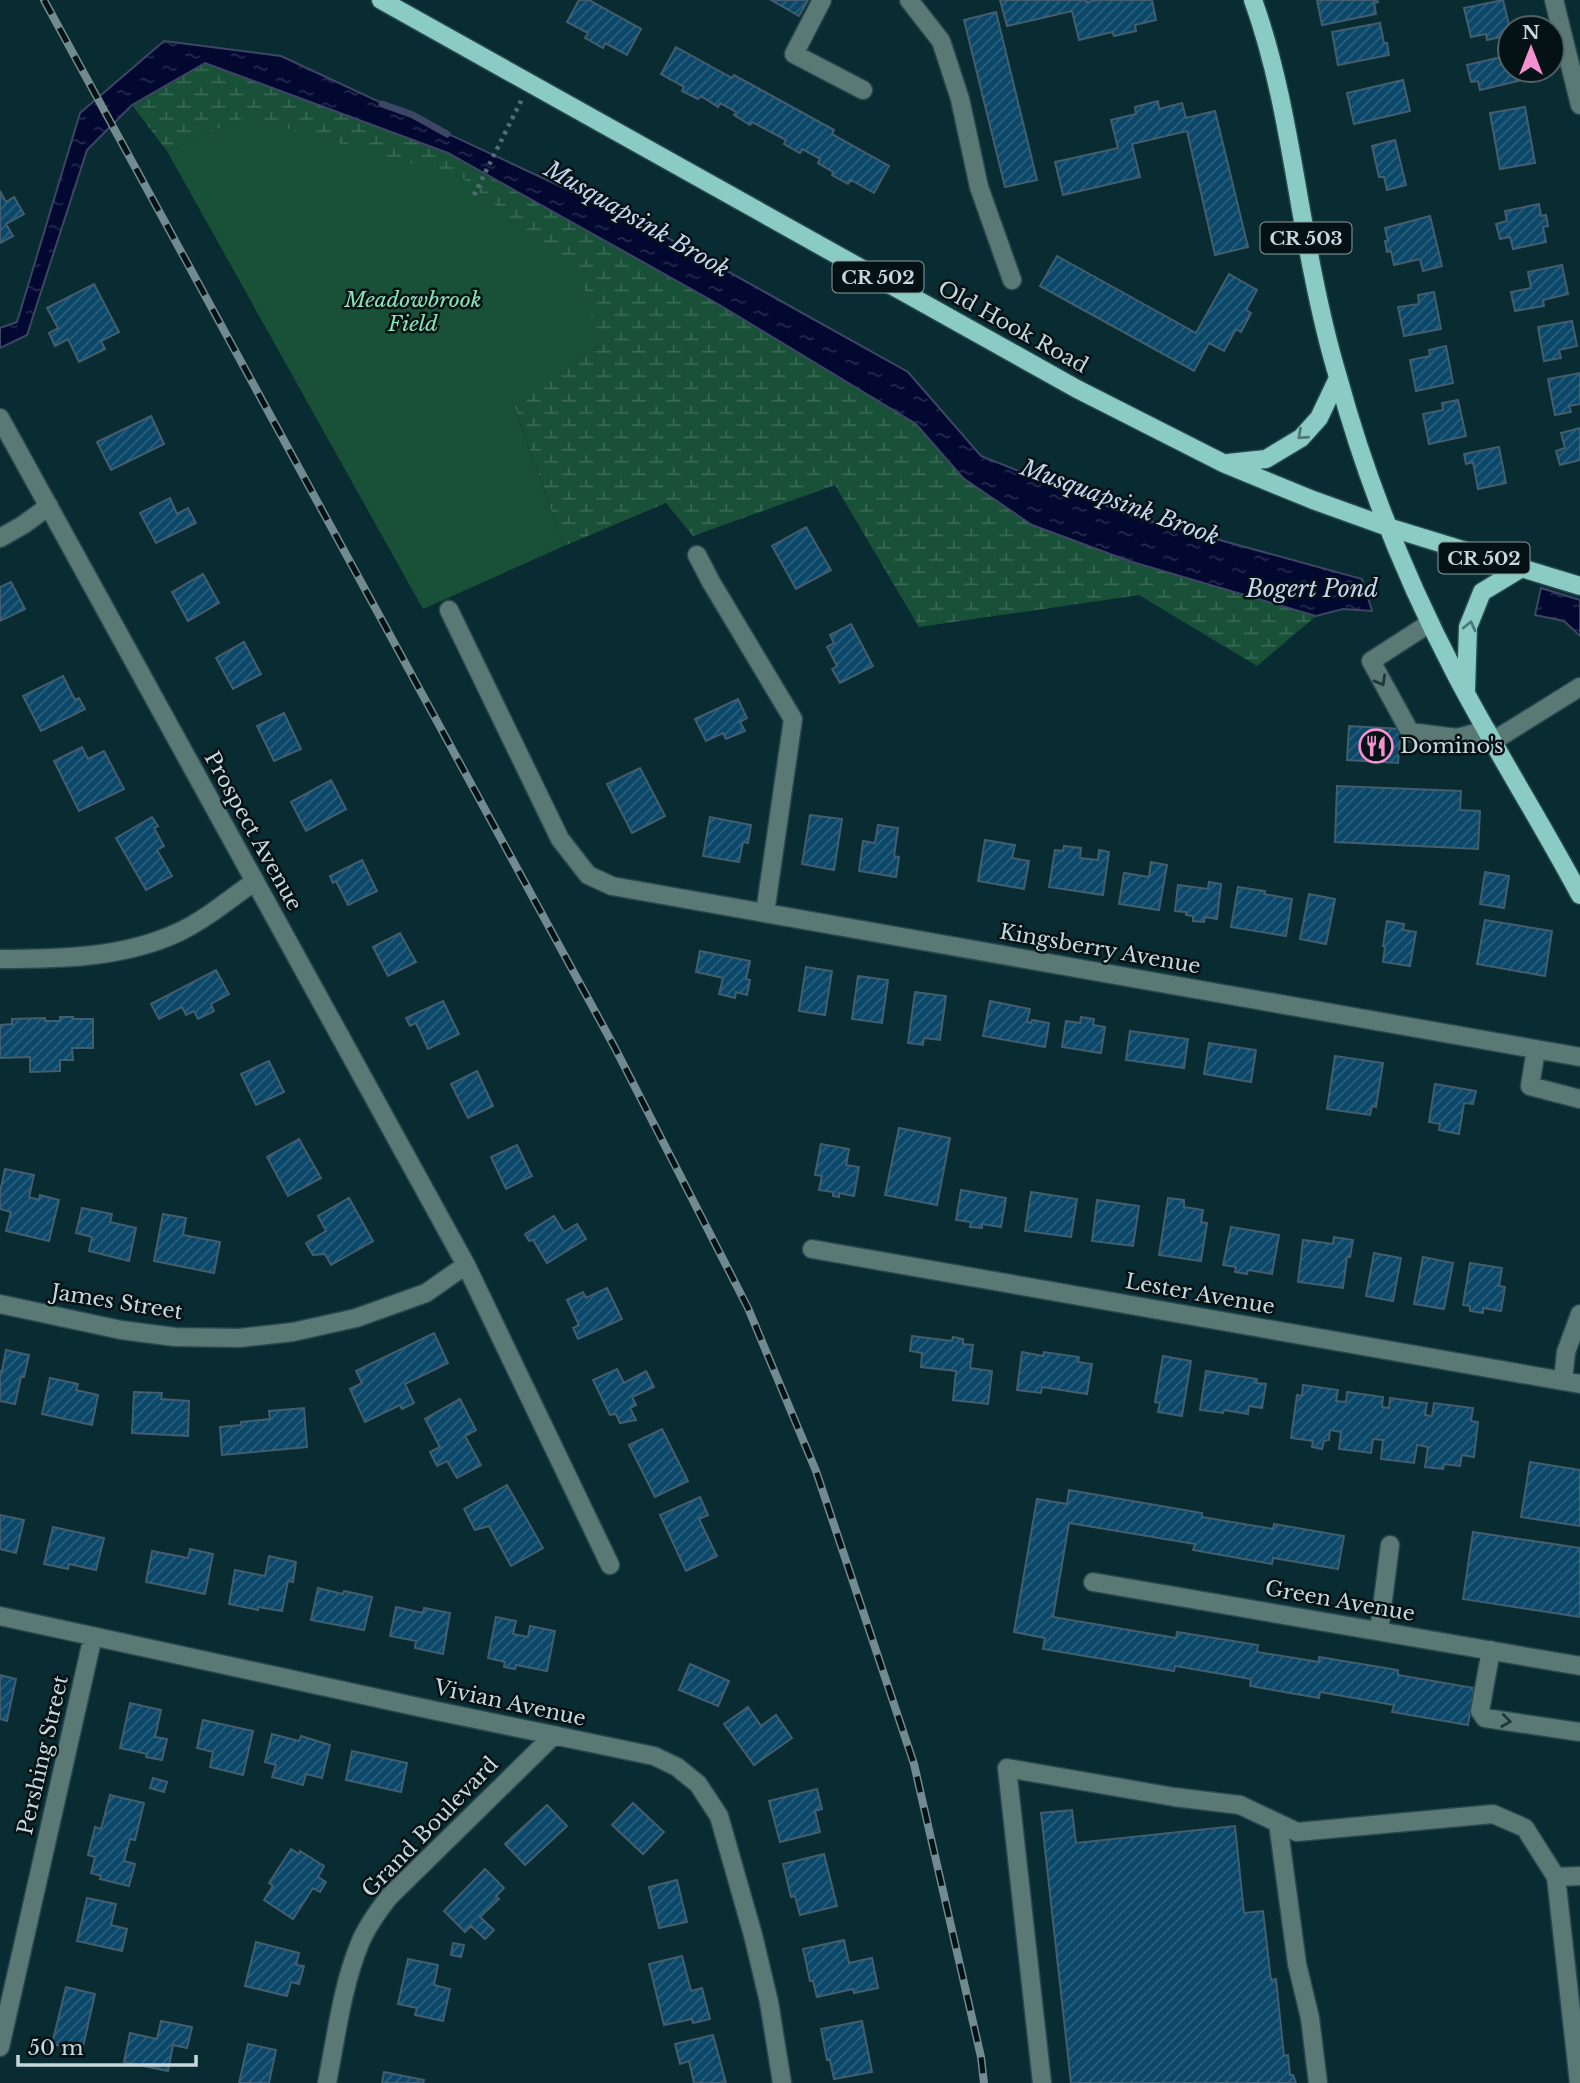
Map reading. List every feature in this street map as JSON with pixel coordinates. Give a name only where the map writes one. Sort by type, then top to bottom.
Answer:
[{"type":"main road","name":"Old Hook Road","points":[[381,0],[1077,389],[1224,464],[1388,527],[1580,586]]},
{"type":"main road","name":"CR 503","points":[[1253,0],[1281,97],[1313,276],[1338,378],[1388,527],[1430,622],[1466,694],[1580,895]]},
{"type":"main road","points":[[1224,464],[1266,459],[1301,438],[1319,418],[1338,378]]},
{"type":"main road","points":[[1466,694],[1468,627],[1482,592],[1520,569]]},
{"type":"street","points":[[822,0],[794,54],[863,90]]},
{"type":"street","points":[[909,0],[942,41],[960,99],[979,187],[1012,280]]},
{"type":"street","points":[[1554,0],[1580,105]]},
{"type":"street","name":"Prospect Avenue","points":[[0,418],[466,1265]]},
{"type":"street","points":[[0,538],[23,526],[49,506]]},
{"type":"street","points":[[697,555],[793,719],[765,913]]},
{"type":"street","name":"Kingsberry Avenue","points":[[449,610],[560,839],[588,875],[612,886],[1580,1056]]},
{"type":"street","points":[[1430,622],[1371,661],[1410,732],[1457,738],[1490,736],[1580,687]]},
{"type":"street","points":[[0,959],[44,959],[106,953],[146,945],[190,926],[255,881]]},
{"type":"street","points":[[1536,1049],[1530,1086],[1580,1099]]},
{"type":"street","name":"Lester Avenue","points":[[812,1249],[1572,1382]]},
{"type":"street","points":[[466,1265],[610,1565]]},
{"type":"street","name":"James Street","points":[[0,1304],[121,1330],[175,1337],[239,1338],[293,1332],[356,1318],[426,1293],[466,1265]]},
{"type":"street","points":[[1572,1382],[1566,1352],[1580,1314]]},
{"type":"street","points":[[1379,1631],[1390,1545]]},
{"type":"street","name":"Green Avenue","points":[[1093,1582],[1580,1666]]},
{"type":"street","name":"Vivian Avenue","points":[[0,1616],[654,1756],[677,1767],[698,1784],[719,1816],[769,2002],[782,2083]]},
{"type":"street","name":"Pershing Street","points":[[0,2047],[93,1636]]},
{"type":"street","points":[[1491,1650],[1479,1711],[1485,1718],[1580,1732]]},
{"type":"street","name":"Grand Boulevard","points":[[327,2083],[350,1970],[360,1941],[377,1912],[389,1896],[554,1735]]},
{"type":"street","points":[[1042,2083],[1007,1768],[1174,1797],[1240,1805],[1297,1832],[1493,1814],[1525,1828],[1556,1877],[1579,2083]]},
{"type":"street","points":[[1278,1823],[1298,1967],[1310,2018],[1318,2083]]},
{"type":"street","points":[[1556,1877],[1580,1876]]},
{"type":"path","points":[[474,195],[530,83]]},
{"type":"green space","points":[[205,63],[448,153],[718,304],[916,424],[963,478],[1032,525],[1129,561],[1316,616],[1257,666],[1139,595],[919,627],[835,485],[693,536],[666,503],[564,546],[514,405],[599,346],[247,117],[167,151],[132,105]]},
{"type":"green space","name":"Meadowbrook Field","points":[[247,117],[463,178],[582,278],[599,346],[514,406],[564,546],[423,609],[167,151]]},
{"type":"water","name":"Bogert Pond","points":[[164,41],[281,56],[650,228],[908,372],[981,456],[1132,516],[1362,579],[1372,611],[1343,609],[1316,616],[1129,561],[1032,525],[963,478],[916,424],[718,304],[448,153],[205,63],[132,105],[87,150],[27,335],[0,348],[0,328],[17,322],[80,113]]},
{"type":"water","points":[[1541,588],[1580,600],[1580,636],[1564,621],[1535,615]]},
{"type":"building","points":[[579,0],[589,0],[641,29],[627,55],[605,43],[603,48],[585,38],[588,33],[567,22]]},
{"type":"building","points":[[771,0],[808,0],[799,16]]},
{"type":"building","points":[[1000,0],[1152,0],[1156,20],[1135,25],[1136,31],[1114,36],[1112,32],[1079,40],[1072,11],[1007,26]]},
{"type":"building","points":[[1317,0],[1378,2],[1374,3],[1376,14],[1322,25]]},
{"type":"building","points":[[1503,0],[1506,14],[1496,14],[1496,38],[1487,40],[1486,34],[1471,37],[1464,8]]},
{"type":"building","points":[[996,12],[1037,180],[1005,187],[964,20]]},
{"type":"building","points":[[1380,23],[1389,55],[1338,65],[1332,32]]},
{"type":"building","points":[[676,47],[732,78],[734,75],[834,130],[832,134],[889,166],[874,193],[851,180],[848,184],[832,175],[833,172],[818,163],[820,159],[802,149],[800,153],[784,144],[786,140],[752,122],[750,125],[734,115],[736,112],[720,103],[718,107],[701,96],[698,99],[682,91],[684,87],[661,74]]},
{"type":"building","points":[[1496,58],[1496,84],[1505,84],[1480,90],[1478,81],[1471,82],[1467,65]]},
{"type":"building","points":[[1403,80],[1410,111],[1354,124],[1347,93]]},
{"type":"building","points":[[1158,101],[1159,109],[1182,103],[1186,118],[1215,111],[1248,247],[1215,255],[1187,131],[1132,144],[1140,177],[1063,195],[1055,162],[1118,148],[1111,120],[1136,114],[1135,107]]},
{"type":"building","points":[[1525,107],[1535,163],[1500,169],[1490,113]]},
{"type":"building","points":[[1395,140],[1406,185],[1387,190],[1384,177],[1379,177],[1372,146]]},
{"type":"building","points":[[0,191],[6,202],[14,197],[24,214],[6,224],[13,236],[0,243]]},
{"type":"building","points":[[1539,204],[1541,216],[1546,215],[1548,226],[1543,227],[1546,242],[1513,249],[1510,237],[1500,239],[1496,224],[1507,221],[1505,211]]},
{"type":"building","points":[[1430,216],[1442,266],[1423,271],[1420,259],[1394,265],[1391,251],[1387,252],[1385,228]]},
{"type":"building","points":[[1057,256],[1196,333],[1229,274],[1257,290],[1246,310],[1251,313],[1241,332],[1236,329],[1224,351],[1209,343],[1194,371],[1040,286]]},
{"type":"building","points":[[1562,265],[1568,294],[1543,300],[1544,306],[1515,311],[1511,292],[1531,288],[1528,272]]},
{"type":"building","points":[[94,284],[119,332],[101,341],[105,349],[79,362],[68,339],[55,346],[49,333],[58,328],[47,308]]},
{"type":"building","points":[[1434,292],[1441,329],[1404,336],[1398,307],[1419,304],[1418,295]]},
{"type":"building","points":[[1572,321],[1577,346],[1559,350],[1561,358],[1544,361],[1538,327]]},
{"type":"building","points":[[1446,346],[1453,383],[1416,391],[1410,360],[1430,356],[1429,350]]},
{"type":"building","points":[[1580,373],[1580,404],[1569,406],[1571,412],[1555,415],[1548,379]]},
{"type":"building","points":[[1458,400],[1466,436],[1429,444],[1423,414],[1443,410],[1442,403]]},
{"type":"building","points":[[151,416],[164,444],[111,470],[97,442]]},
{"type":"building","points":[[1580,428],[1580,460],[1560,465],[1556,451],[1565,448],[1561,433]]},
{"type":"building","points":[[1499,447],[1506,483],[1478,489],[1473,462],[1466,464],[1464,454]]},
{"type":"building","points":[[170,498],[177,514],[188,508],[196,523],[156,543],[140,513]]},
{"type":"building","points":[[806,527],[831,570],[796,589],[772,546]]},
{"type":"building","points":[[203,574],[219,603],[188,621],[172,592]]},
{"type":"building","points":[[11,582],[25,609],[0,621],[0,587]]},
{"type":"building","points":[[851,624],[873,666],[840,683],[832,669],[837,666],[827,647],[834,643],[830,635]]},
{"type":"building","points":[[244,642],[261,674],[233,689],[216,658]]},
{"type":"building","points":[[63,676],[75,700],[79,698],[85,709],[41,731],[23,696]]},
{"type":"building","points":[[738,699],[747,718],[740,722],[745,731],[726,739],[723,733],[706,741],[695,719]]},
{"type":"building","points":[[284,713],[301,749],[274,761],[257,726]]},
{"type":"building","points":[[1349,726],[1401,729],[1398,763],[1347,760]]},
{"type":"building","points":[[82,747],[88,759],[104,751],[124,789],[79,811],[54,761]]},
{"type":"building","points":[[640,768],[665,816],[632,833],[607,784]]},
{"type":"building","points":[[331,780],[346,809],[306,831],[291,802]]},
{"type":"building","points":[[1337,786],[1461,791],[1460,810],[1480,811],[1478,849],[1335,842]]},
{"type":"building","points":[[810,815],[842,819],[834,870],[802,864]]},
{"type":"building","points":[[152,817],[158,826],[154,828],[164,846],[157,850],[172,876],[146,890],[116,838]]},
{"type":"building","points":[[710,817],[751,825],[748,843],[743,842],[739,862],[703,856]]},
{"type":"building","points":[[878,825],[898,828],[894,856],[899,857],[896,877],[859,871],[863,841],[875,843]]},
{"type":"building","points":[[985,840],[1015,845],[1012,858],[1029,861],[1024,889],[978,881]]},
{"type":"building","points":[[1064,846],[1081,848],[1080,858],[1098,860],[1099,850],[1109,852],[1103,895],[1049,887],[1055,850],[1063,851]]},
{"type":"building","points":[[362,860],[377,891],[348,905],[336,881],[333,883],[330,876]]},
{"type":"building","points":[[1151,862],[1167,865],[1159,910],[1119,904],[1124,873],[1149,877]]},
{"type":"building","points":[[1485,872],[1509,876],[1504,908],[1480,904]]},
{"type":"building","points":[[1209,882],[1221,884],[1217,919],[1205,917],[1204,922],[1193,921],[1193,916],[1186,915],[1186,912],[1175,911],[1178,885],[1208,889]]},
{"type":"building","points":[[1238,887],[1292,899],[1286,936],[1231,927]]},
{"type":"building","points":[[1309,894],[1335,899],[1326,944],[1300,939]]},
{"type":"building","points":[[1485,920],[1552,931],[1545,976],[1477,964]]},
{"type":"building","points":[[1387,921],[1404,924],[1403,930],[1416,932],[1410,966],[1383,962]]},
{"type":"building","points":[[400,933],[416,962],[388,976],[373,947]]},
{"type":"building","points":[[700,951],[750,961],[746,979],[750,980],[747,995],[736,992],[735,998],[719,994],[723,978],[696,972]]},
{"type":"building","points":[[806,967],[832,971],[825,1015],[799,1011]]},
{"type":"building","points":[[216,970],[229,994],[211,1004],[214,1011],[198,1019],[194,1011],[186,1015],[182,1007],[159,1019],[151,1004]]},
{"type":"building","points":[[858,976],[888,980],[882,1023],[852,1019]]},
{"type":"building","points":[[915,992],[946,996],[940,1040],[924,1038],[923,1045],[908,1043]]},
{"type":"building","points":[[443,1001],[459,1034],[428,1049],[416,1023],[410,1026],[406,1018]]},
{"type":"building","points":[[990,1001],[1030,1009],[1027,1022],[1031,1023],[1032,1020],[1049,1023],[1045,1047],[983,1036]]},
{"type":"building","points":[[60,1017],[93,1019],[93,1048],[72,1048],[73,1060],[60,1060],[60,1071],[30,1072],[30,1057],[0,1058],[0,1025],[12,1024],[12,1019],[45,1018],[45,1021],[60,1021]]},
{"type":"building","points":[[1081,1017],[1094,1019],[1093,1025],[1105,1027],[1101,1053],[1062,1047],[1066,1021],[1080,1023]]},
{"type":"building","points":[[1130,1031],[1188,1039],[1184,1068],[1126,1060]]},
{"type":"building","points":[[1209,1043],[1256,1050],[1251,1082],[1204,1074]]},
{"type":"building","points":[[1335,1056],[1383,1063],[1376,1107],[1372,1106],[1370,1115],[1327,1109]]},
{"type":"building","points":[[269,1061],[284,1092],[256,1105],[241,1074]]},
{"type":"building","points":[[477,1071],[493,1106],[468,1118],[451,1084]]},
{"type":"building","points":[[1435,1084],[1476,1091],[1473,1104],[1464,1103],[1459,1134],[1439,1130],[1440,1124],[1429,1122]]},
{"type":"building","points":[[899,1128],[950,1138],[937,1205],[885,1195]]},
{"type":"building","points":[[299,1139],[321,1178],[288,1196],[267,1157]]},
{"type":"building","points":[[821,1144],[849,1149],[846,1165],[859,1167],[854,1196],[839,1193],[839,1197],[833,1196],[833,1192],[819,1190],[822,1176],[815,1175]]},
{"type":"building","points":[[517,1145],[532,1176],[506,1189],[491,1157]]},
{"type":"building","points":[[5,1169],[34,1175],[29,1197],[39,1200],[40,1195],[59,1200],[49,1241],[6,1231],[11,1212],[0,1209],[0,1192]]},
{"type":"building","points":[[961,1190],[1006,1198],[1001,1227],[982,1224],[982,1228],[970,1227],[971,1222],[956,1220]]},
{"type":"building","points":[[1031,1192],[1077,1199],[1071,1237],[1025,1231]]},
{"type":"building","points":[[349,1198],[373,1241],[331,1265],[325,1254],[313,1255],[306,1243],[326,1231],[318,1216]]},
{"type":"building","points":[[1168,1198],[1184,1200],[1184,1207],[1203,1210],[1201,1222],[1207,1223],[1201,1261],[1159,1255]]},
{"type":"building","points":[[1097,1200],[1139,1206],[1133,1246],[1092,1241]]},
{"type":"building","points":[[82,1208],[112,1214],[110,1222],[136,1228],[129,1261],[89,1251],[92,1237],[76,1233]]},
{"type":"building","points":[[163,1214],[186,1218],[183,1235],[220,1242],[214,1273],[154,1261]]},
{"type":"building","points":[[554,1216],[564,1232],[577,1224],[586,1239],[547,1263],[533,1240],[529,1241],[525,1234]]},
{"type":"building","points":[[1231,1227],[1279,1235],[1272,1274],[1248,1270],[1247,1274],[1235,1272],[1236,1267],[1223,1265]]},
{"type":"building","points":[[1334,1237],[1353,1240],[1350,1257],[1347,1257],[1343,1288],[1298,1282],[1303,1240],[1333,1244]]},
{"type":"building","points":[[1374,1253],[1401,1258],[1393,1301],[1366,1296]]},
{"type":"building","points":[[1423,1257],[1453,1263],[1444,1309],[1414,1304]]},
{"type":"building","points":[[1470,1263],[1502,1268],[1499,1286],[1505,1287],[1501,1311],[1483,1308],[1483,1313],[1470,1311],[1470,1306],[1463,1305]]},
{"type":"building","points":[[607,1288],[622,1319],[578,1339],[573,1328],[579,1325],[567,1300],[583,1292],[586,1298]]},
{"type":"building","points":[[434,1333],[448,1363],[405,1384],[414,1403],[402,1409],[400,1405],[365,1422],[350,1389],[362,1383],[356,1371]]},
{"type":"building","points":[[912,1336],[952,1341],[953,1337],[963,1339],[963,1344],[973,1345],[970,1368],[992,1371],[988,1404],[953,1400],[956,1371],[921,1367],[922,1353],[910,1351]]},
{"type":"building","points":[[6,1350],[29,1355],[15,1404],[0,1401],[0,1371]]},
{"type":"building","points":[[1022,1352],[1043,1356],[1044,1352],[1079,1357],[1078,1362],[1092,1364],[1087,1394],[1042,1387],[1041,1393],[1017,1390]]},
{"type":"building","points":[[1163,1356],[1191,1361],[1182,1416],[1158,1412],[1160,1403],[1155,1402]]},
{"type":"building","points":[[617,1369],[624,1383],[646,1371],[654,1387],[632,1397],[636,1405],[630,1408],[636,1420],[620,1423],[616,1414],[610,1415],[593,1380]]},
{"type":"building","points":[[1206,1371],[1257,1379],[1256,1383],[1266,1384],[1262,1408],[1249,1406],[1248,1414],[1200,1410]]},
{"type":"building","points":[[50,1378],[78,1384],[76,1390],[98,1395],[92,1425],[42,1414]]},
{"type":"building","points":[[1303,1385],[1338,1390],[1336,1401],[1346,1402],[1347,1392],[1383,1397],[1382,1407],[1389,1408],[1390,1398],[1427,1403],[1425,1415],[1432,1416],[1434,1403],[1473,1408],[1471,1421],[1478,1422],[1474,1457],[1462,1455],[1460,1466],[1444,1464],[1443,1469],[1425,1467],[1428,1447],[1417,1445],[1414,1463],[1381,1459],[1383,1440],[1373,1439],[1371,1453],[1339,1449],[1341,1432],[1330,1430],[1329,1440],[1324,1441],[1322,1449],[1312,1447],[1313,1441],[1291,1438],[1297,1395],[1302,1396]]},
{"type":"building","points":[[134,1392],[162,1393],[161,1399],[189,1401],[188,1436],[132,1433]]},
{"type":"building","points":[[460,1399],[476,1430],[465,1436],[481,1465],[457,1478],[447,1461],[437,1466],[430,1452],[440,1447],[425,1419]]},
{"type":"building","points":[[304,1408],[307,1447],[222,1455],[220,1427],[270,1419],[269,1411]]},
{"type":"building","points":[[662,1429],[688,1481],[655,1497],[629,1445]]},
{"type":"building","points":[[1530,1462],[1580,1470],[1580,1526],[1521,1517]]},
{"type":"building","points":[[507,1485],[543,1548],[511,1566],[489,1526],[475,1530],[464,1509]]},
{"type":"building","points":[[1069,1490],[1202,1513],[1202,1517],[1273,1529],[1274,1524],[1344,1536],[1338,1569],[1273,1558],[1272,1564],[1193,1550],[1195,1544],[1069,1523],[1053,1617],[1176,1638],[1177,1632],[1258,1645],[1257,1652],[1319,1662],[1319,1657],[1398,1670],[1398,1675],[1474,1688],[1468,1725],[1392,1712],[1394,1705],[1320,1692],[1319,1698],[1250,1686],[1251,1679],[1175,1666],[1174,1671],[1043,1649],[1045,1638],[1014,1632],[1037,1499],[1067,1504]]},
{"type":"building","points":[[700,1497],[708,1515],[699,1519],[717,1556],[686,1571],[660,1515]]},
{"type":"building","points":[[0,1515],[24,1520],[16,1553],[0,1549]]},
{"type":"building","points":[[53,1527],[104,1538],[96,1570],[69,1564],[68,1569],[44,1564]]},
{"type":"building","points":[[1473,1532],[1580,1548],[1580,1617],[1463,1599]]},
{"type":"building","points":[[190,1549],[213,1554],[205,1594],[146,1582],[152,1551],[188,1558]]},
{"type":"building","points":[[269,1556],[296,1562],[293,1582],[288,1581],[282,1611],[258,1607],[258,1610],[229,1604],[235,1570],[265,1576]]},
{"type":"building","points":[[318,1588],[372,1597],[364,1630],[311,1620]]},
{"type":"building","points":[[396,1607],[423,1613],[424,1608],[450,1613],[443,1654],[415,1648],[416,1641],[390,1636]]},
{"type":"building","points":[[496,1617],[516,1621],[513,1634],[528,1637],[530,1626],[555,1631],[547,1671],[516,1665],[515,1669],[504,1667],[505,1662],[488,1658]]},
{"type":"building","points":[[690,1664],[729,1681],[718,1706],[679,1690]]},
{"type":"building","points":[[0,1675],[16,1679],[7,1721],[0,1719]]},
{"type":"building","points":[[130,1703],[161,1710],[155,1737],[167,1739],[162,1760],[120,1748]]},
{"type":"building","points":[[748,1707],[761,1726],[776,1715],[792,1738],[754,1765],[724,1724]]},
{"type":"building","points":[[203,1720],[253,1731],[243,1775],[210,1767],[213,1752],[197,1748]]},
{"type":"building","points":[[272,1734],[299,1741],[301,1736],[330,1745],[322,1778],[306,1774],[303,1785],[272,1777],[276,1765],[265,1762]]},
{"type":"building","points":[[352,1751],[407,1763],[401,1792],[346,1780]]},
{"type":"building","points":[[153,1778],[167,1782],[164,1792],[150,1788]]},
{"type":"building","points":[[817,1789],[822,1809],[815,1811],[820,1832],[780,1842],[769,1801]]},
{"type":"building","points":[[110,1795],[144,1803],[135,1840],[130,1839],[124,1861],[135,1864],[129,1886],[100,1879],[101,1876],[91,1873],[95,1857],[88,1855],[95,1827],[101,1829]]},
{"type":"building","points":[[633,1803],[664,1832],[643,1854],[612,1825]]},
{"type":"building","points":[[547,1805],[567,1826],[525,1865],[505,1844]]},
{"type":"building","points":[[1072,1810],[1076,1843],[1235,1826],[1244,1913],[1263,1911],[1271,1980],[1276,1979],[1284,2056],[1288,2055],[1290,2075],[1293,2075],[1296,2083],[1071,2083],[1041,1813]]},
{"type":"building","points":[[291,1849],[299,1854],[300,1851],[324,1866],[318,1877],[326,1882],[320,1892],[313,1888],[293,1919],[264,1900],[273,1886],[269,1883]]},
{"type":"building","points":[[824,1854],[837,1906],[800,1915],[795,1896],[791,1897],[783,1864]]},
{"type":"building","points":[[485,1869],[504,1888],[496,1896],[499,1899],[480,1917],[494,1930],[485,1939],[471,1926],[465,1932],[444,1911]]},
{"type":"building","points":[[677,1880],[687,1922],[659,1928],[649,1887]]},
{"type":"building","points":[[87,1898],[116,1904],[111,1925],[127,1929],[122,1951],[77,1941]]},
{"type":"building","points":[[844,1940],[849,1963],[872,1958],[878,1988],[854,1993],[853,1989],[817,1997],[813,1981],[810,1981],[803,1949]]},
{"type":"building","points":[[256,1942],[299,1953],[296,1965],[304,1966],[299,1984],[291,1982],[287,1996],[245,1986]]},
{"type":"building","points":[[453,1943],[464,1945],[461,1957],[451,1955]]},
{"type":"building","points":[[682,1956],[691,1991],[702,1988],[710,2019],[693,2023],[692,2019],[664,2025],[649,1964]]},
{"type":"building","points":[[408,1959],[438,1965],[434,1985],[450,1989],[443,2021],[415,2015],[417,2008],[398,2004]]},
{"type":"building","points":[[66,1987],[95,1994],[82,2051],[52,2044]]},
{"type":"building","points":[[161,2021],[192,2027],[187,2048],[173,2045],[168,2071],[124,2062],[130,2033],[157,2039]]},
{"type":"building","points":[[862,2021],[872,2072],[834,2079],[821,2029]]},
{"type":"building","points":[[713,2035],[726,2083],[694,2083],[689,2061],[680,2064],[675,2044]]},
{"type":"building","points":[[248,2044],[276,2050],[269,2083],[239,2083]]},
{"type":"building","points":[[384,2072],[424,2080],[423,2083],[382,2083]]},
{"type":"waterway","name":"Musquapsink Brook","points":[[382,104],[413,115],[447,134]]},
{"type":"railway","points":[[44,0],[615,1048],[748,1308],[816,1471],[914,1764],[981,2057],[984,2083]]},
{"type":"place","name":"Domino's","points":[[1376,746]]}]
